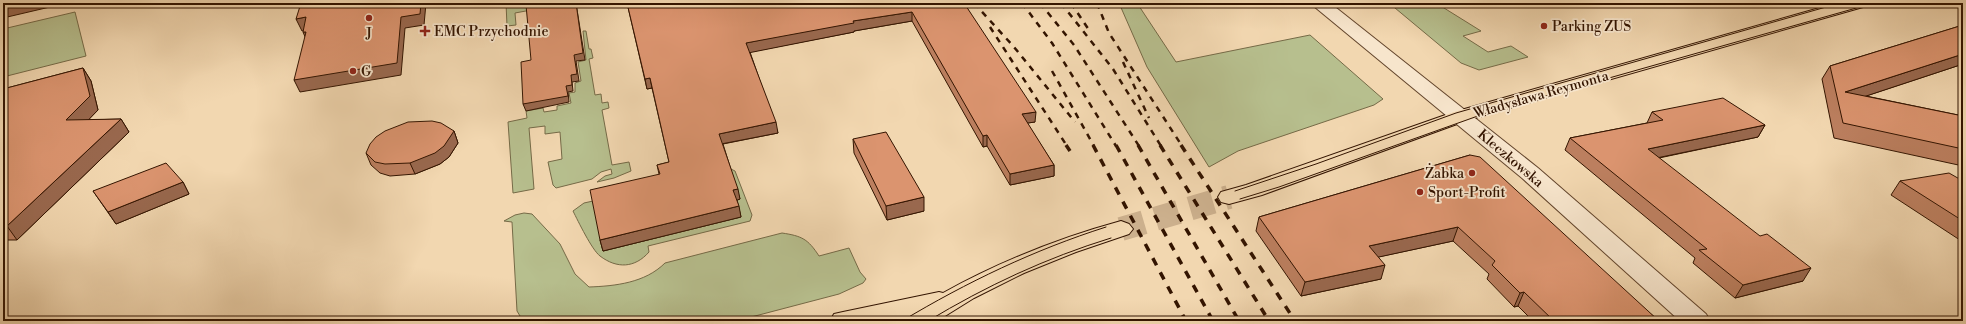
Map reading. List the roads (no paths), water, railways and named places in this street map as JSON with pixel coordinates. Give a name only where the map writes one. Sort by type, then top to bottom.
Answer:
[{"type":"main road","name":"Władysława Reymonta","points":[[1229,197],[1254,190],[1461,116],[1857,3]]},
{"type":"main road","points":[[916,321],[956,297],[1057,249],[1121,229]]},
{"type":"main road","points":[[843,321],[956,297]]},
{"type":"street","name":"Kleczkowska","points":[[1319,3],[1530,173],[1697,321]]},
{"type":"tunnel","points":[[1121,229],[1229,197]]},
{"type":"tram line","points":[[1235,191],[1316,164],[1456,113],[1840,3]]},
{"type":"tram line","points":[[1240,199],[1279,187],[1489,112],[1874,3]]},
{"type":"tram line","points":[[902,321],[951,293],[1001,268],[1053,246],[1106,227]]},
{"type":"tram line","points":[[928,321],[972,296],[1017,274],[1063,254],[1111,238]]},
{"type":"railway","points":[[974,3],[1014,47],[1075,122]]},
{"type":"railway","points":[[1022,3],[1052,43],[1116,146]]},
{"type":"railway","points":[[1040,3],[1074,45],[1139,146]]},
{"type":"railway","points":[[1061,3],[1113,69],[1161,146]]},
{"type":"railway","points":[[1071,3],[1091,33]]},
{"type":"railway","points":[[1097,3],[1109,33],[1182,146]]},
{"type":"railway","points":[[990,27],[1067,146]]},
{"type":"railway","points":[[1123,62],[1149,118]]},
{"type":"railway","points":[[1052,71],[1094,146]]},
{"type":"railway","points":[[1066,145],[1070,151]]},
{"type":"railway","points":[[1093,145],[1186,321]]},
{"type":"railway","points":[[1116,145],[1213,321]]},
{"type":"railway","points":[[1138,145],[1239,321]]},
{"type":"railway","points":[[1160,145],[1269,321]]},
{"type":"railway","points":[[1181,145],[1295,321]]},
{"type":"place","name":"J","points":[[369,18]]},
{"type":"place","name":"Parking ZUS","points":[[1544,26]]},
{"type":"place","name":"EMC Przychodnie","points":[[425,31]]},
{"type":"place","name":"G","points":[[353,71]]},
{"type":"place","name":"Żabka","points":[[1472,173]]},
{"type":"place","name":"Sport-Profit","points":[[1420,192]]}]
